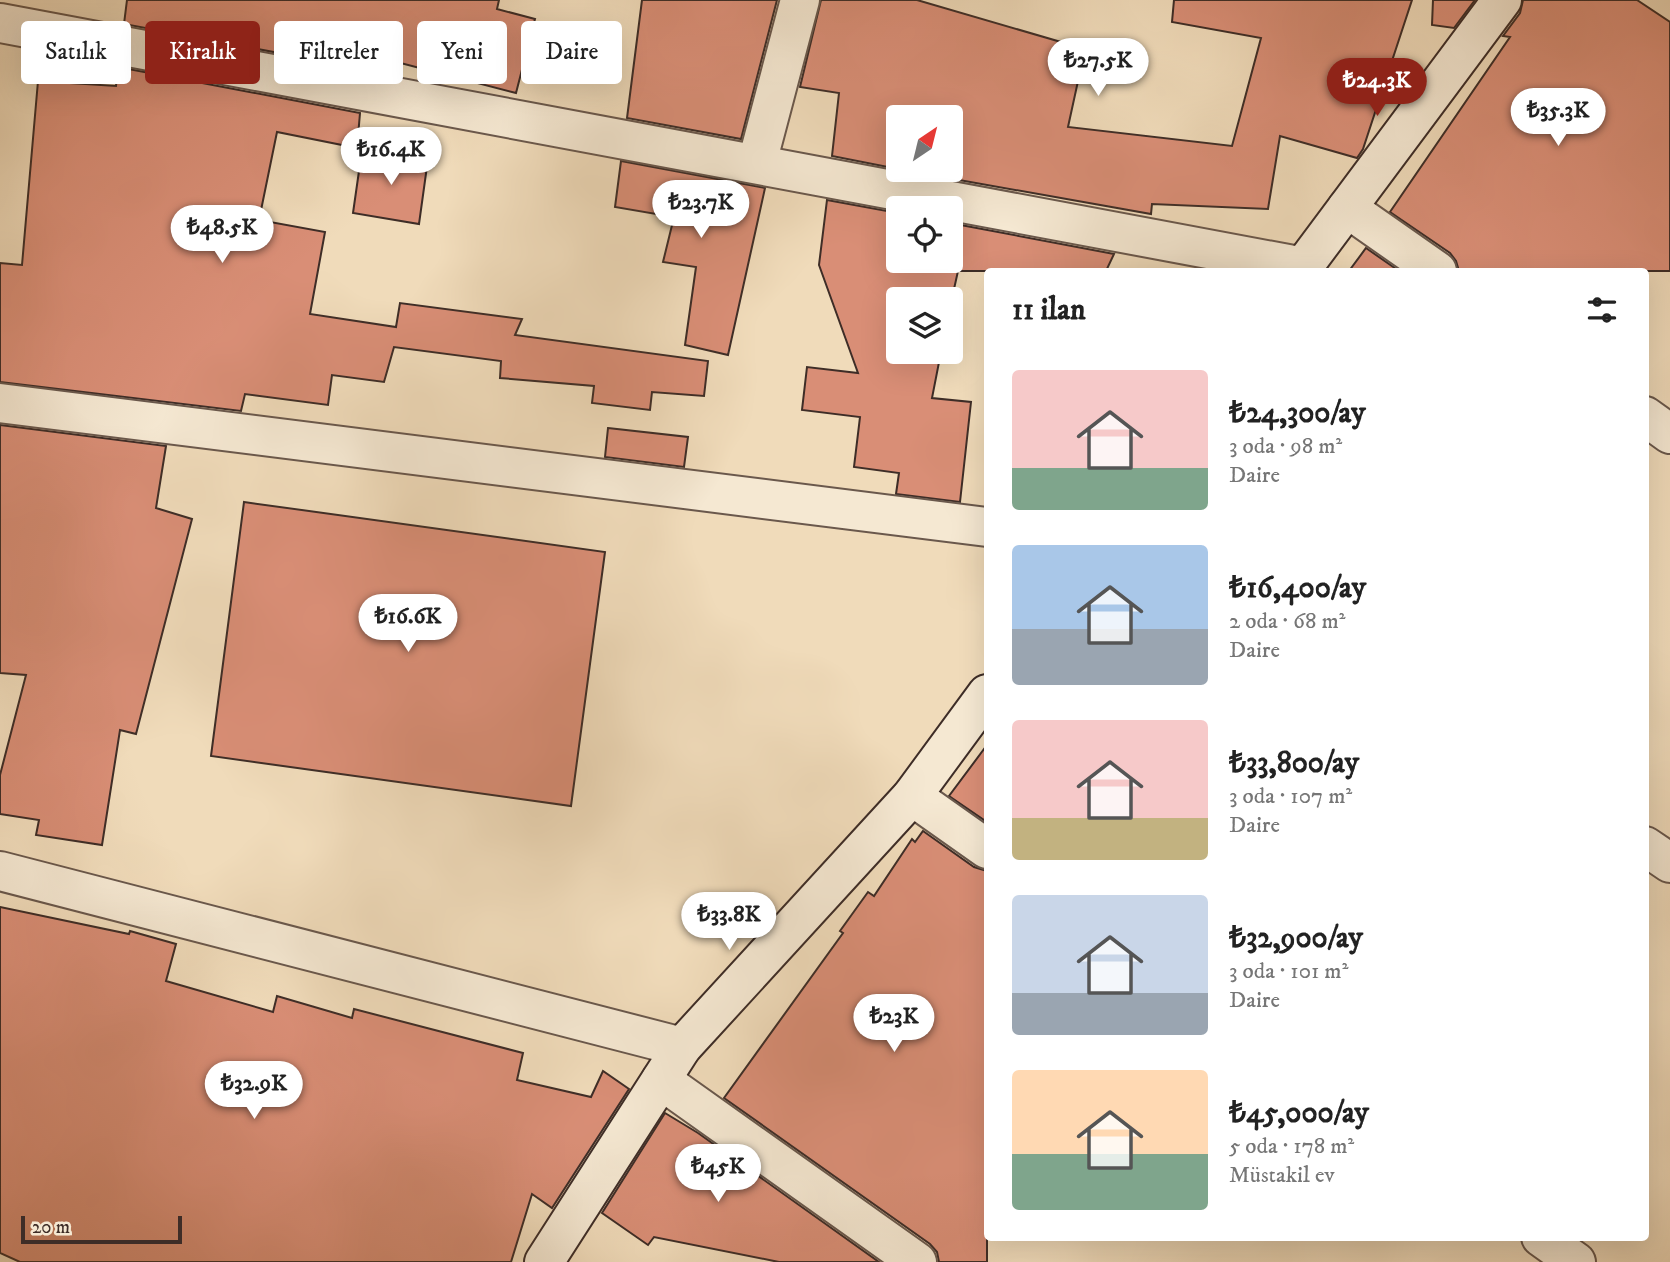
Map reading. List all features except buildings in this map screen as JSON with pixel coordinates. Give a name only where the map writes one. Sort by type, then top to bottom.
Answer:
[{"type":"street","points":[[757,163],[800,0]]},
{"type":"street","points":[[1303,268],[1502,0]]},
{"type":"street","points":[[0,23],[624,141],[757,163],[1297,268]]},
{"type":"street","points":[[1347,208],[1433,268]]},
{"type":"street","points":[[0,402],[984,527]]},
{"type":"street","points":[[1649,419],[1670,433]]},
{"type":"street","points":[[544,1262],[682,1047],[912,796],[984,698]]},
{"type":"street","points":[[912,796],[984,847]]},
{"type":"street","points":[[1649,849],[1670,863]]},
{"type":"street","points":[[0,871],[682,1047]]},
{"type":"street","points":[[661,1080],[917,1262]]},
{"type":"street","points":[[1547,1241],[1576,1262]]}]
